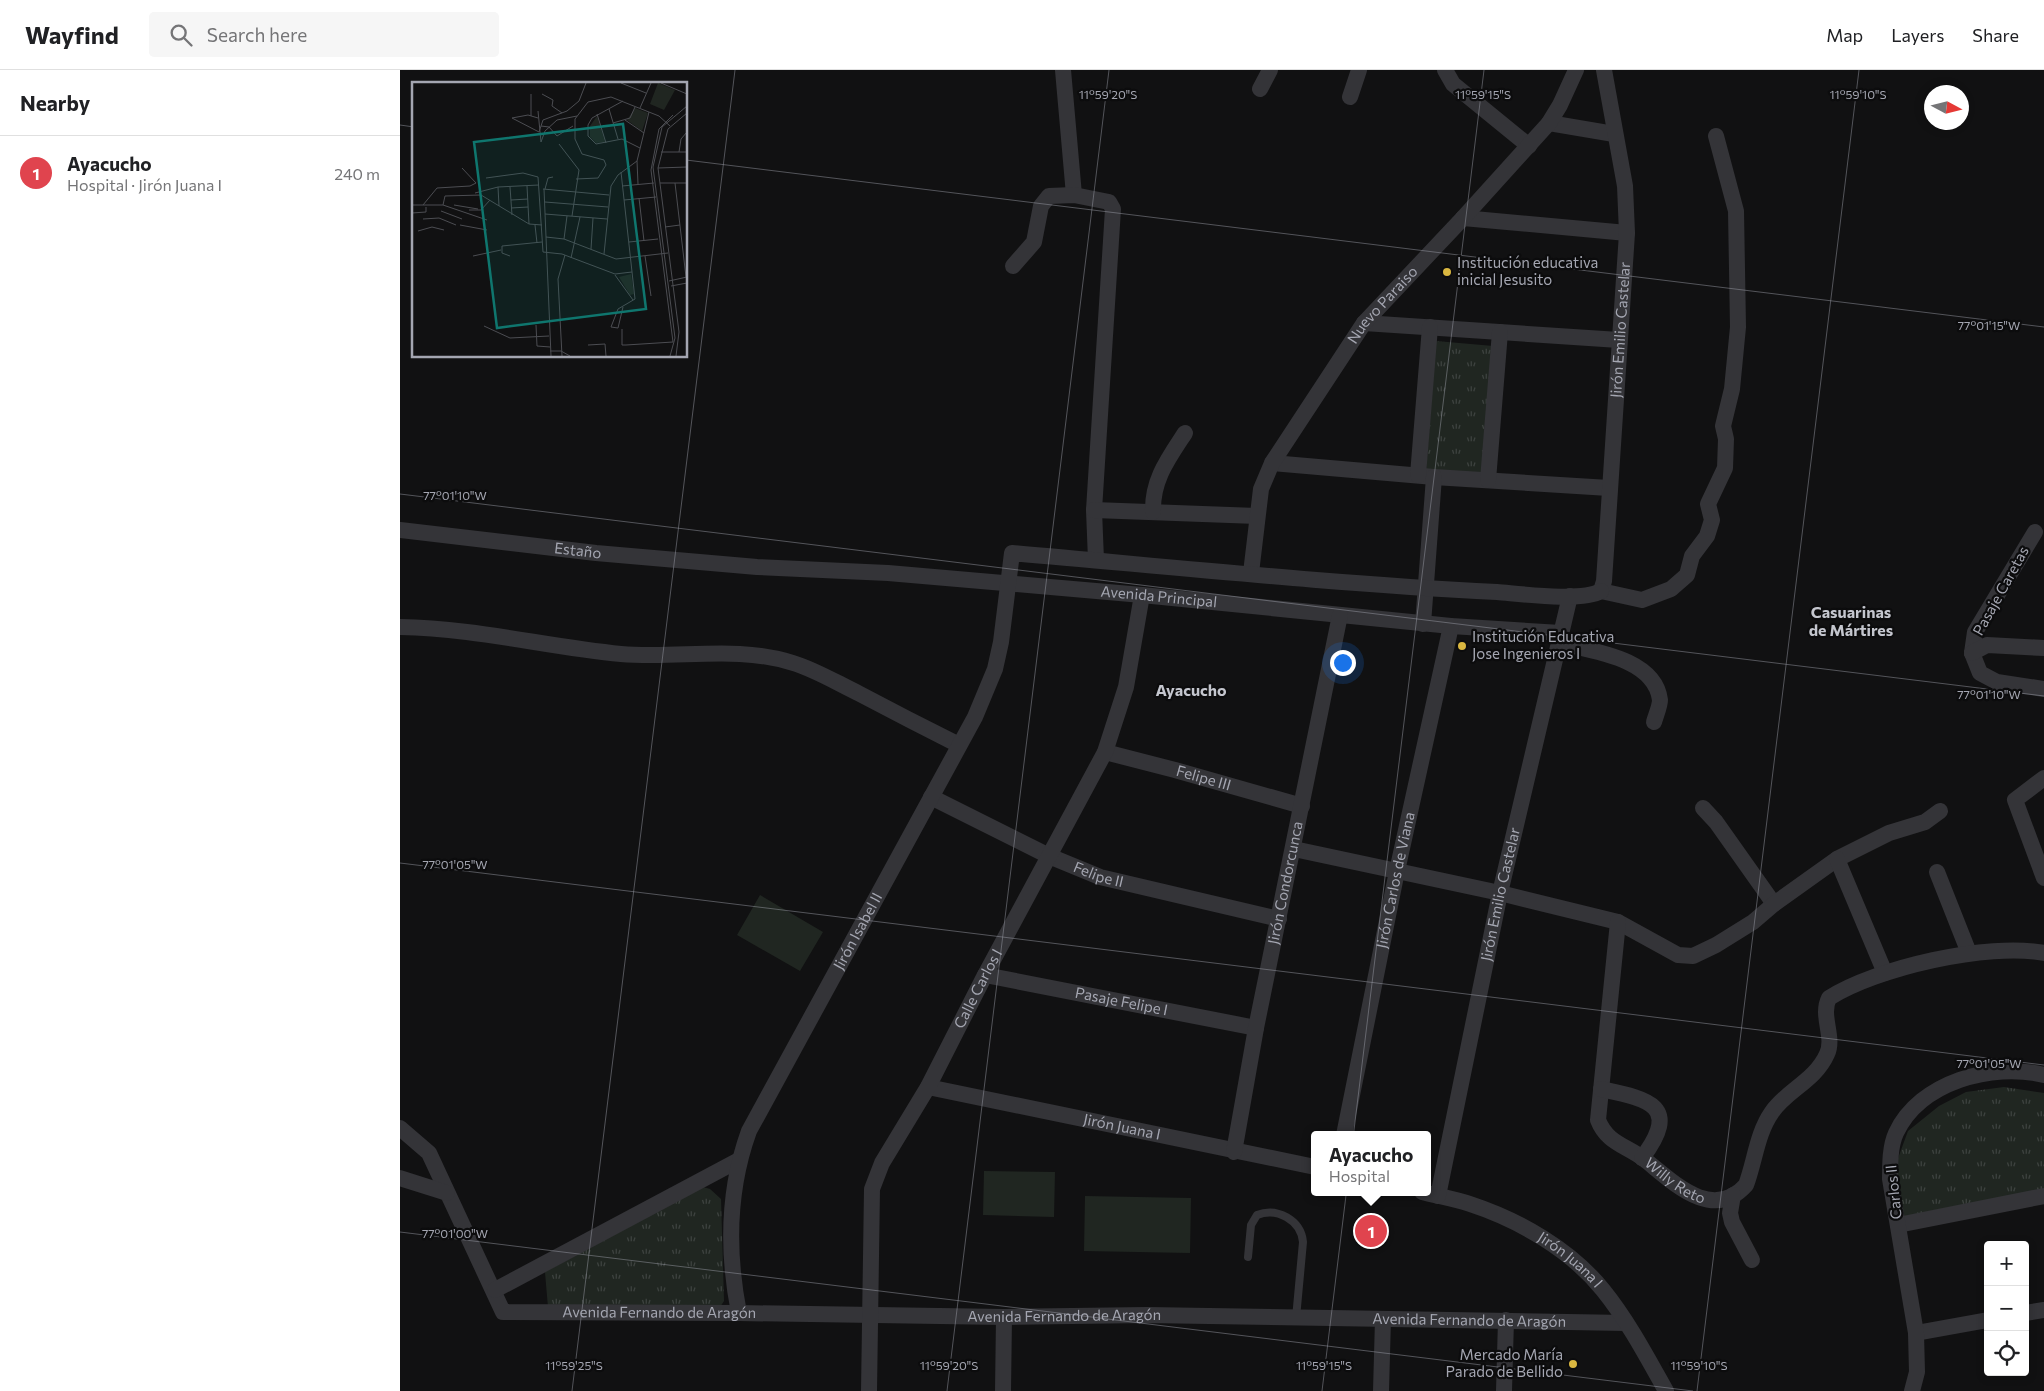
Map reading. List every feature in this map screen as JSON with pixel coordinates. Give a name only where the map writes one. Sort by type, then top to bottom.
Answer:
[{"type":"street","points":[[1063,70],[1074,195]]},
{"type":"street","points":[[1260,88],[1270,70]]},
{"type":"street","points":[[1350,97],[1359,70]]},
{"type":"street","points":[[1445,70],[1453,84],[1529,146]]},
{"type":"street","name":"Nuevo Paraiso","points":[[1251,573],[1261,488],[1272,463],[1364,323],[1464,218],[1529,146],[1560,105],[1576,70]]},
{"type":"street","name":"Jirón Emilio Castelar","points":[[1602,591],[1627,233],[1625,186],[1614,134],[1604,70]]},
{"type":"street","points":[[1548,123],[1614,134]]},
{"type":"street","points":[[1602,591],[1642,600],[1671,589],[1688,575],[1692,556],[1707,536],[1712,520],[1708,504],[1725,468],[1726,439],[1723,426],[1732,389],[1738,327],[1736,211],[1716,136]]},
{"type":"street","points":[[1013,266],[1030,249],[1034,242],[1041,206],[1049,196],[1074,195],[1109,202],[1113,209],[1094,510],[1096,560]]},
{"type":"street","points":[[1464,218],[1627,233]]},
{"type":"street","points":[[1364,323],[1619,340]]},
{"type":"street","points":[[1423,624],[1430,327]]},
{"type":"street","points":[[1488,480],[1500,332]]},
{"type":"street","points":[[1153,512],[1152,495],[1160,471],[1185,433]]},
{"type":"street","points":[[1272,463],[1426,476],[1609,488]]},
{"type":"street","points":[[1094,510],[1257,516]]},
{"type":"street","name":"Estaño","points":[[400,530],[533,547],[757,568]]},
{"type":"street","name":"Pasaje Caretas","points":[[1972,653],[1975,632],[2035,532]]},
{"type":"street","name":"Avenida Principal","points":[[1012,553],[1425,589],[1570,596],[1594,596],[1602,591]]},
{"type":"street","name":"Jirón Isabel II","points":[[739,1313],[735,1290],[731,1228],[739,1160],[749,1131],[975,717],[995,669],[1001,642],[1012,553]]},
{"type":"street","name":"Avenida Principal","points":[[757,568],[888,573],[1340,615],[1560,638],[1626,660],[1654,679],[1660,701],[1654,722]]},
{"type":"street","name":"Calle Carlos I","points":[[869,1391],[872,1189],[882,1163],[902,1127],[928,1087],[985,975],[1105,752],[1126,687],[1142,596]]},
{"type":"street","name":"Jirón Emilio Castelar","points":[[1438,1196],[1500,893],[1570,596]]},
{"type":"street","name":"Jirón Condorcunca","points":[[1234,1152],[1256,1028],[1294,849],[1340,615]]},
{"type":"street","name":"Jirón Carlos de Viana","points":[[1345,1131],[1397,871],[1451,626]]},
{"type":"street","points":[[400,627],[473,631],[619,654],[664,657],[737,652],[762,655],[794,663],[819,673],[959,745]]},
{"type":"street","points":[[2044,648],[1987,645],[1972,653],[1980,673],[1997,682],[2044,689]]},
{"type":"street","name":"Felipe III","points":[[1105,752],[1302,806]]},
{"type":"street","points":[[2044,778],[2015,800],[2044,878]]},
{"type":"street","name":"Felipe II","points":[[931,797],[1049,856],[1100,877],[1279,919]]},
{"type":"street","points":[[1703,808],[1716,822],[1774,904]]},
{"type":"street","points":[[1294,849],[1500,893],[1618,922],[1678,955],[1693,956],[1716,946],[1753,922],[1774,904],[1837,859],[1890,833],[1925,822],[1940,811]]},
{"type":"street","points":[[1837,859],[1884,972]]},
{"type":"street","points":[[1937,872],[1969,953]]},
{"type":"street","name":"Willy Reto","points":[[1618,922],[1598,1120],[1603,1132],[1642,1158],[1677,1187],[1701,1198],[1714,1200],[1733,1196]]},
{"type":"street","points":[[1752,1260],[1732,1222],[1730,1213],[1733,1196],[1746,1185],[1764,1124],[1773,1110],[1810,1077],[1828,1052],[1825,1006],[1828,998],[1884,972],[1969,953],[2002,950],[2044,952]]},
{"type":"street","name":"Pasaje Felipe I","points":[[985,975],[1256,1028]]},
{"type":"street","name":"Carlos II","points":[[1912,1391],[1917,1372],[1916,1333],[1890,1179],[1890,1157],[1896,1133],[1923,1099],[1948,1083],[1979,1076],[2012,1072],[2044,1075]]},
{"type":"street","name":"Jirón Juana I","points":[[928,1087],[1234,1152],[1311,1166]]},
{"type":"street","points":[[1601,1089],[1631,1096],[1654,1105],[1659,1114],[1660,1126],[1655,1140],[1642,1158]]},
{"type":"street","points":[[400,1128],[429,1152],[495,1290],[739,1160]]},
{"type":"street","points":[[400,1178],[447,1193]]},
{"type":"street","name":"Jirón Juana I","points":[[1431,1194],[1488,1211],[1541,1238],[1588,1274],[1603,1290],[1626,1323],[1666,1391]]},
{"type":"street","points":[[1898,1225],[2044,1196]]},
{"type":"street","name":"Avenida Fernando de Aragón","points":[[495,1290],[503,1312],[739,1313],[1004,1318],[1147,1315],[1626,1323]]},
{"type":"street","points":[[2029,1312],[2044,1310]]},
{"type":"street","points":[[1003,1391],[1004,1318]]},
{"type":"street","points":[[1381,1391],[1383,1318]]},
{"type":"street","points":[[1504,1391],[1506,1320]]},
{"type":"street","points":[[1916,1333],[1984,1321]]},
{"type":"lane","points":[[1248,1257],[1251,1225],[1257,1215],[1266,1212],[1285,1216],[1294,1221],[1302,1234],[1303,1242],[1296,1318]]},
{"type":"green space","points":[[1436,341],[1493,346],[1481,478],[1426,471]]},
{"type":"green space","points":[[760,895],[823,932],[800,971],[737,935]]},
{"type":"green space","points":[[2004,1087],[2044,1093],[2044,1191],[1905,1217],[1898,1209],[1897,1161],[1908,1131],[1939,1106],[1966,1092]]},
{"type":"green space","points":[[984,1171],[1055,1172],[1054,1217],[983,1215]]},
{"type":"green space","points":[[703,1187],[710,1189],[721,1199],[724,1301],[720,1307],[548,1307],[545,1272]]},
{"type":"green space","points":[[1085,1196],[1191,1198],[1190,1253],[1084,1251]]},
{"type":"place","name":"Institución educativa inicial Jesusito","points":[[1447,272]]},
{"type":"place","name":"Institución Educativa Jose Ingenieros I","points":[[1462,646]]},
{"type":"place","name":"Ayacucho","points":[[1371,1231]]},
{"type":"place","name":"Mercado María Parado de Bellido","points":[[1573,1364]]},
{"type":"district","name":"Casuarinas de Mártires","points":[[1851,621]]},
{"type":"district","name":"Ayacucho","points":[[1191,690]]}]
